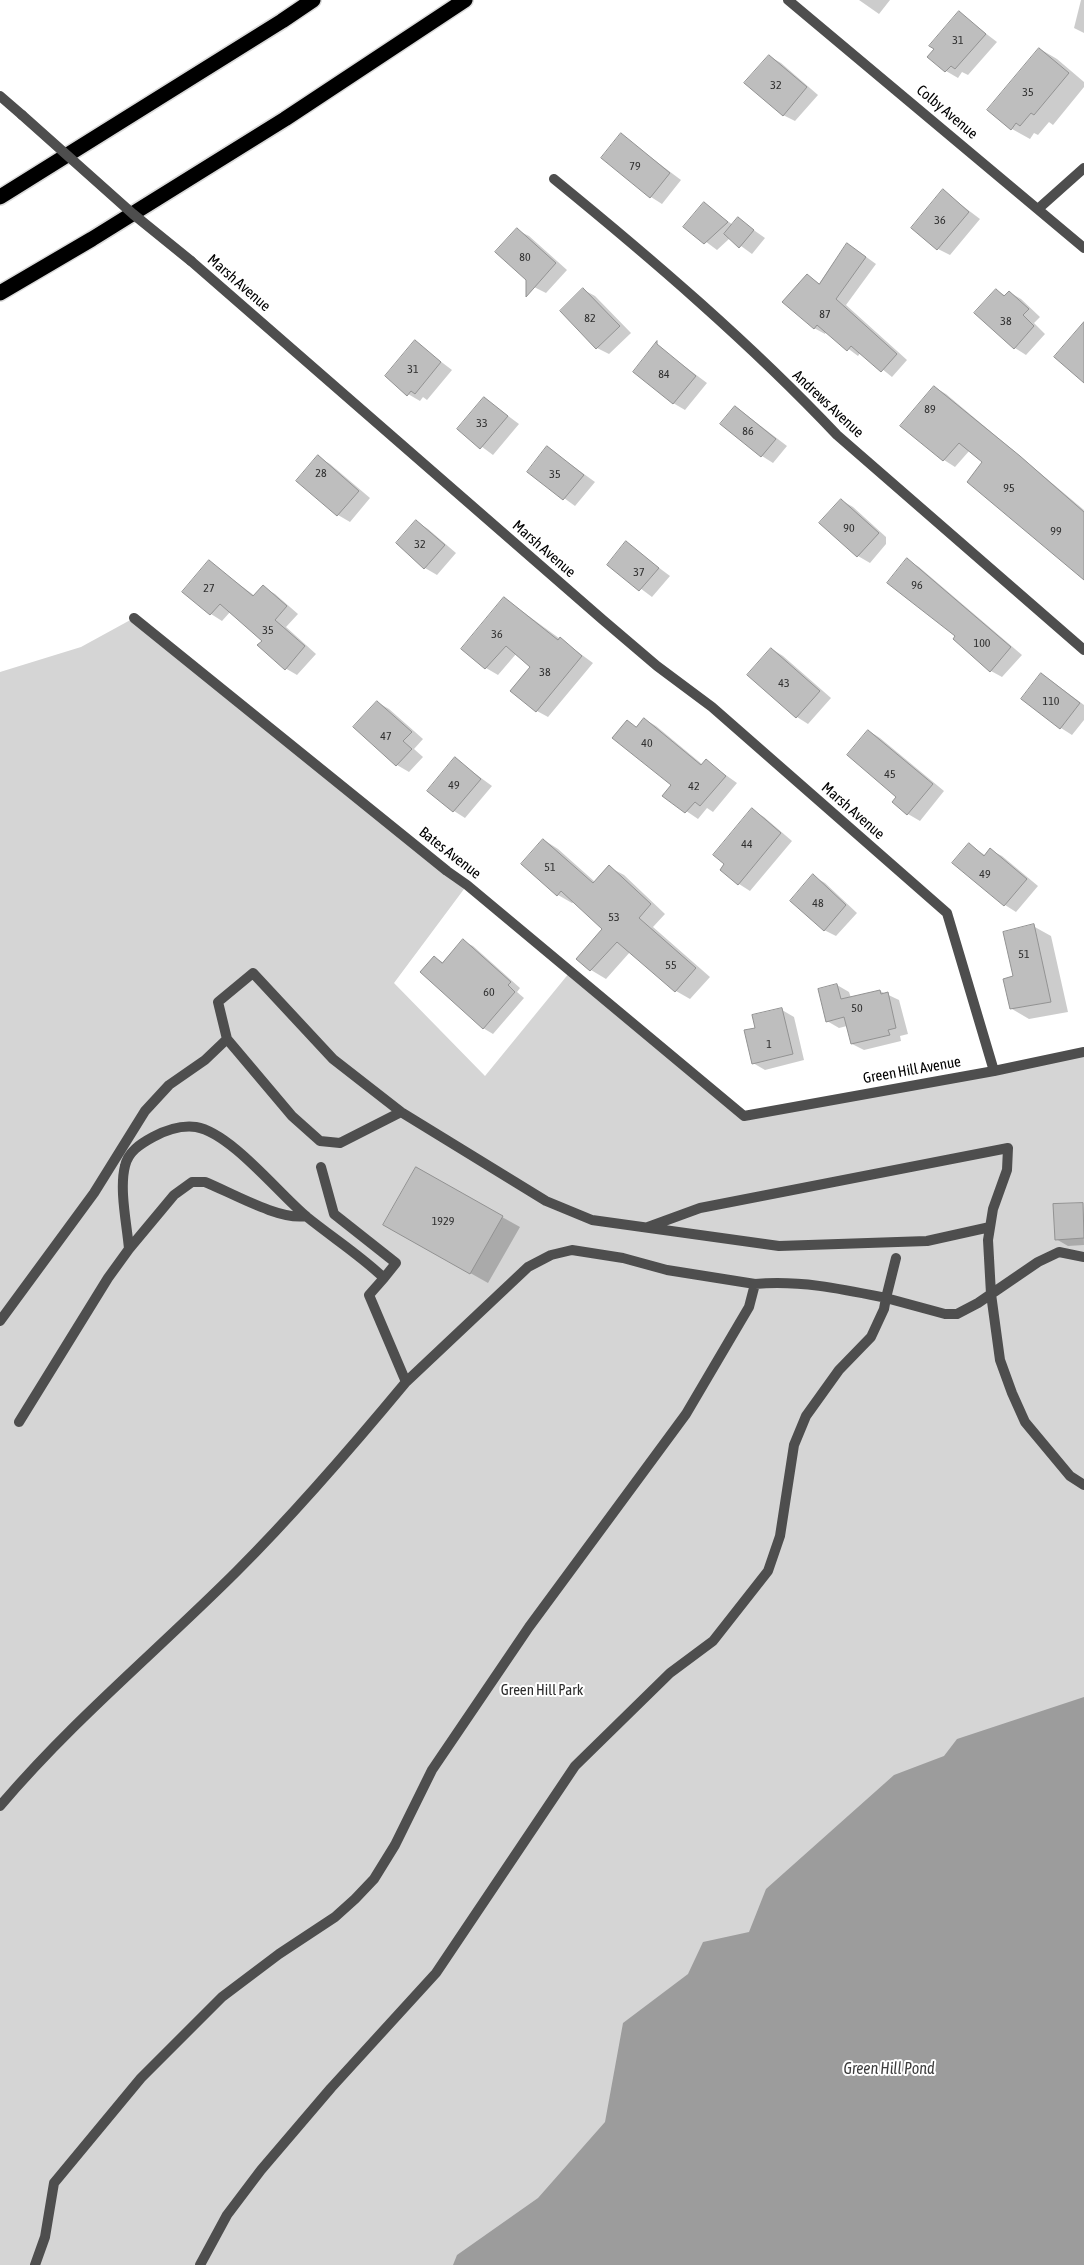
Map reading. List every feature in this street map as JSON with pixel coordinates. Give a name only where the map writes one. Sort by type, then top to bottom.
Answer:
[{"type":"highway","points":[[0,197],[282,22],[313,0]]},
{"type":"highway","points":[[0,293],[92,239],[285,119],[465,0]]},
{"type":"street","name":"Colby Avenue","points":[[788,0],[1084,248]]},
{"type":"street","name":"Marsh Avenue","points":[[0,96],[133,214],[191,261],[657,666],[712,708],[947,913],[994,1071]]},
{"type":"street","points":[[1038,209],[1084,168]]},
{"type":"street","name":"Andrews Avenue","points":[[554,179],[632,245],[736,338],[812,409],[836,436],[1084,650]]},
{"type":"street","name":"Bates Avenue","points":[[134,618],[440,866],[467,885],[744,1116]]},
{"type":"street","points":[[401,1112],[340,1143],[320,1141],[292,1116],[227,1039],[218,1002],[254,973],[333,1060],[401,1112],[546,1201],[592,1220],[779,1246],[927,1242],[990,1228]]},
{"type":"street","points":[[0,1321],[94,1193],[145,1111],[169,1085],[205,1060],[227,1039]]},
{"type":"street","name":"Green Hill Avenue","points":[[744,1116],[994,1071],[1084,1052]]},
{"type":"street","points":[[129,1249],[123,1179],[125,1164],[133,1150],[165,1131],[183,1127],[201,1128],[219,1138],[257,1168],[306,1216],[362,1256],[384,1278]]},
{"type":"street","points":[[647,1228],[700,1208],[1008,1148],[1007,1170],[993,1209],[988,1240],[1000,1360],[1012,1394],[1025,1422],[1070,1476],[1084,1485]]},
{"type":"street","points":[[321,1167],[334,1214],[396,1263],[369,1294],[406,1382]]},
{"type":"street","points":[[19,1422],[108,1278],[129,1249],[174,1195],[192,1182],[204,1182],[297,1218],[306,1216]]},
{"type":"street","points":[[0,1806],[94,1707],[237,1571],[335,1468],[406,1382],[528,1267],[552,1255],[572,1250],[623,1258],[667,1270],[756,1284],[780,1282],[821,1285],[886,1298],[945,1314],[956,1314],[992,1294],[1038,1262],[1059,1252],[1084,1256]]},
{"type":"street","points":[[200,2265],[227,2215],[261,2170],[331,2088],[441,1966],[575,1766],[670,1673],[713,1641],[768,1571],[780,1536],[794,1445],[806,1416],[838,1370],[871,1336],[884,1309],[896,1258]]},
{"type":"street","points":[[35,2265],[45,2237],[54,2183],[140,2078],[222,1997],[278,1954],[334,1917],[355,1899],[374,1878],[395,1845],[432,1770],[529,1627],[686,1414],[749,1307],[756,1284]]},
{"type":"green space","name":"Green Hill Park","points":[[134,618],[467,885],[394,983],[485,1076],[570,972],[744,1116],[1084,1052],[1084,2265],[0,2265],[0,672],[81,647]]},
{"type":"water","name":"Green Hill Pond","points":[[1084,1697],[1084,2265],[453,2265],[457,2255],[538,2198],[605,2122],[623,2023],[688,1974],[703,1942],[749,1932],[766,1889],[894,1775],[944,1756],[957,1739]]},
{"type":"building","points":[[959,11],[986,34],[955,69],[951,66],[945,72],[927,57],[934,49],[929,46]]},
{"type":"building","points":[[1039,48],[1069,73],[1034,115],[1031,113],[1020,126],[1016,123],[1011,130],[987,110]]},
{"type":"building","points":[[769,55],[807,87],[783,116],[744,83]]},
{"type":"building","points":[[621,133],[670,173],[650,198],[601,158]]},
{"type":"building","points":[[943,189],[969,212],[937,250],[911,228]]},
{"type":"building","points":[[704,202],[728,222],[704,244],[683,227]]},
{"type":"building","points":[[738,217],[754,230],[739,248],[724,234]]},
{"type":"building","points":[[517,228],[556,263],[526,297],[526,280],[495,252]]},
{"type":"building","points":[[847,243],[866,257],[836,299],[897,354],[881,372],[851,346],[847,351],[817,325],[814,329],[782,302],[807,274],[819,284]]},
{"type":"building","points":[[583,288],[620,326],[596,349],[560,311]]},
{"type":"building","points":[[996,289],[1004,296],[1009,291],[1029,309],[1023,315],[1034,326],[1014,349],[974,313]]},
{"type":"building","points":[[1084,322],[1084,383],[1054,357]]},
{"type":"building","points":[[415,340],[441,362],[415,394],[411,391],[407,396],[385,376]]},
{"type":"building","points":[[657,341],[657,344],[696,376],[673,404],[633,372]]},
{"type":"building","points":[[934,386],[1020,456],[1084,512],[1084,580],[967,482],[982,462],[959,443],[943,461],[900,426]]},
{"type":"building","points":[[484,397],[508,416],[480,449],[457,429]]},
{"type":"building","points":[[735,406],[776,439],[761,457],[720,424]]},
{"type":"building","points":[[547,446],[584,475],[563,500],[527,472]]},
{"type":"building","points":[[318,455],[359,491],[337,516],[296,481]]},
{"type":"building","points":[[841,499],[879,533],[857,557],[819,523]]},
{"type":"building","points":[[416,520],[445,545],[424,569],[396,543]]},
{"type":"building","points":[[626,541],[659,568],[639,591],[607,565]]},
{"type":"building","points":[[907,558],[1011,647],[990,672],[953,639],[955,636],[887,583]]},
{"type":"building","points":[[209,560],[253,596],[263,585],[287,606],[275,620],[305,646],[285,670],[257,645],[262,641],[220,604],[210,615],[182,592]]},
{"type":"building","points":[[504,597],[558,640],[560,637],[582,656],[536,712],[510,691],[530,667],[506,646],[485,669],[461,649]]},
{"type":"building","points":[[771,648],[820,691],[796,718],[747,675]]},
{"type":"building","points":[[1041,673],[1080,703],[1060,729],[1021,699]]},
{"type":"building","points":[[377,701],[412,732],[403,741],[412,749],[396,766],[353,727]]},
{"type":"building","points":[[644,718],[701,765],[706,759],[726,776],[700,806],[695,802],[685,813],[662,796],[671,785],[612,738],[627,720],[636,727]]},
{"type":"building","points":[[868,730],[933,784],[907,815],[892,802],[896,797],[847,755]]},
{"type":"building","points":[[455,757],[481,779],[453,812],[427,791]]},
{"type":"building","points":[[752,808],[781,833],[738,885],[720,870],[724,864],[713,855]]},
{"type":"building","points":[[543,839],[593,883],[609,865],[651,904],[639,918],[696,968],[675,992],[617,942],[590,971],[576,959],[602,929],[561,891],[557,896],[521,864]]},
{"type":"building","points":[[969,843],[984,856],[990,848],[1027,879],[1004,906],[952,863]]},
{"type":"building","points":[[813,874],[846,905],[824,931],[790,901]]},
{"type":"building","points":[[1034,924],[1051,1002],[1010,1009],[1003,979],[1013,976],[1003,932]]},
{"type":"building","points":[[463,939],[511,982],[508,985],[515,992],[483,1029],[420,972],[434,956],[442,963]]},
{"type":"building","points":[[837,984],[841,999],[880,990],[881,994],[888,992],[896,1028],[888,1030],[890,1035],[851,1044],[844,1017],[826,1022],[818,989]]},
{"type":"building","points":[[782,1008],[793,1054],[752,1064],[744,1030],[755,1028],[752,1015]]},
{"type":"building","points":[[416,1167],[503,1216],[470,1274],[383,1225]]},
{"type":"building","points":[[1083,1203],[1084,1238],[1055,1240],[1053,1204]]}]
